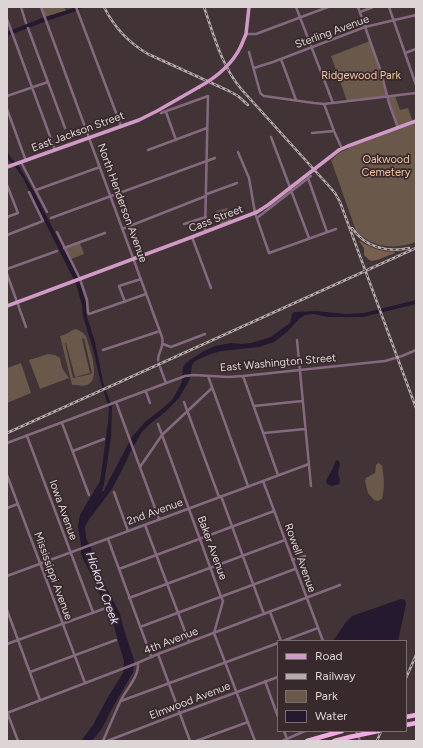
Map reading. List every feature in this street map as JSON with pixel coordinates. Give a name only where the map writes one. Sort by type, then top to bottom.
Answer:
[{"type":"highway","points":[[407,717],[416,715]]},
{"type":"highway","points":[[307,741],[338,732]]},
{"type":"highway","points":[[334,741],[373,732]]},
{"type":"main road","name":"East Jackson Street","points":[[9,167],[139,120],[210,81],[224,70],[235,58],[246,34],[249,7]]},
{"type":"main road","name":"Cass Street","points":[[7,306],[256,213],[340,149],[416,121]]},
{"type":"street","points":[[21,7],[26,22]]},
{"type":"street","name":"North Henderson Avenue","points":[[41,7],[160,331],[163,344]]},
{"type":"street","points":[[76,7],[121,126]]},
{"type":"street","points":[[296,7],[333,103]]},
{"type":"street","points":[[246,34],[256,34],[328,7]]},
{"type":"street","points":[[358,7],[381,72],[398,128]]},
{"type":"street","points":[[360,12],[373,7]]},
{"type":"street","points":[[389,7],[416,85]]},
{"type":"street","name":"Sterling Avenue","points":[[254,68],[365,27],[416,15]]},
{"type":"street","points":[[7,19],[55,150]]},
{"type":"street","points":[[28,28],[65,128]]},
{"type":"street","points":[[405,53],[416,49]]},
{"type":"street","points":[[249,52],[256,80],[261,94],[264,96],[324,104],[416,94]]},
{"type":"street","points":[[281,59],[297,100]]},
{"type":"street","points":[[7,96],[48,82]]},
{"type":"street","points":[[161,114],[208,96],[205,232]]},
{"type":"street","points":[[324,104],[340,149]]},
{"type":"street","points":[[7,109],[22,162],[47,212]]},
{"type":"street","points":[[166,112],[176,140]]},
{"type":"street","points":[[148,150],[207,128]]},
{"type":"street","points":[[312,133],[334,131]]},
{"type":"street","points":[[271,137],[309,238]]},
{"type":"street","points":[[238,152],[249,178],[257,218],[269,253],[336,229]]},
{"type":"street","points":[[51,218],[215,158]]},
{"type":"street","points":[[36,190],[100,167]]},
{"type":"street","points":[[257,218],[309,177],[327,232]]},
{"type":"street","points":[[122,228],[237,183]]},
{"type":"street","points":[[7,184],[18,213],[7,217]]},
{"type":"street","points":[[7,235],[43,221],[29,192]]},
{"type":"street","points":[[184,224],[206,216]]},
{"type":"street","points":[[56,232],[80,279],[87,300],[89,314],[146,294]]},
{"type":"street","points":[[64,248],[105,233]]},
{"type":"street","points":[[192,237],[211,288]]},
{"type":"street","points":[[7,269],[57,251]]},
{"type":"street","points":[[7,274],[26,327]]},
{"type":"street","points":[[125,302],[119,286],[140,279]]},
{"type":"street","points":[[103,350],[160,331]]},
{"type":"street","points":[[158,360],[158,354],[163,344],[171,347],[205,334]]},
{"type":"street","points":[[297,340],[311,486]]},
{"type":"street","name":"East Washington Street","points":[[7,443],[146,392],[180,377],[194,375],[228,377],[243,376],[385,361],[416,350]]},
{"type":"street","points":[[160,367],[166,383]]},
{"type":"street","points":[[208,376],[248,486]]},
{"type":"street","points":[[243,376],[278,475]]},
{"type":"street","points":[[140,467],[162,435],[212,388]]},
{"type":"street","points":[[146,392],[150,403]]},
{"type":"street","points":[[254,406],[302,401]]},
{"type":"street","points":[[184,402],[264,614]]},
{"type":"street","points":[[115,403],[159,519]]},
{"type":"street","points":[[62,423],[89,496]]},
{"type":"street","name":"Baker Avenue","points":[[158,424],[222,597],[223,601],[214,633]]},
{"type":"street","points":[[264,434],[305,429]]},
{"type":"street","name":"Iowa Avenue","points":[[27,436],[93,612]]},
{"type":"street","points":[[73,451],[104,439]]},
{"type":"street","name":"2nd Avenue","points":[[7,576],[309,464]]},
{"type":"street","name":"Mississippi Avenue","points":[[7,475],[85,683]]},
{"type":"street","name":"Rowell Avenue","points":[[263,481],[323,640]]},
{"type":"street","points":[[114,492],[128,531]]},
{"type":"street","points":[[7,508],[18,504]]},
{"type":"street","points":[[119,569],[274,511]]},
{"type":"street","points":[[145,525],[189,642]]},
{"type":"street","points":[[108,539],[151,656]]},
{"type":"street","points":[[130,598],[285,540]]},
{"type":"street","points":[[292,560],[305,556]]},
{"type":"street","points":[[140,627],[296,569]]},
{"type":"street","name":"4th Avenue","points":[[7,712],[138,663],[151,656],[340,586]]},
{"type":"street","points":[[7,644],[106,608]]},
{"type":"street","points":[[7,610],[40,700]]},
{"type":"street","points":[[270,612],[282,640]]},
{"type":"street","points":[[285,640],[318,628]]},
{"type":"street","points":[[214,633],[255,741]]},
{"type":"street","points":[[30,672],[116,640]]},
{"type":"street","points":[[120,701],[277,643]]},
{"type":"street","points":[[158,654],[190,741]]},
{"type":"street","points":[[103,741],[120,701],[135,677],[139,668],[138,663]]},
{"type":"street","name":"Elmwood Avenue","points":[[107,741],[277,677]]},
{"type":"street","points":[[265,681],[277,714]]},
{"type":"street","points":[[7,712],[18,741]]},
{"type":"street","points":[[196,741],[248,722]]},
{"type":"street","points":[[284,732],[287,738]]},
{"type":"street","points":[[282,741],[302,732]]},
{"type":"green space","points":[[41,7],[64,7],[66,11],[45,17]]},
{"type":"green space","name":"Ridgewood Park","points":[[370,41],[387,97],[347,101],[331,56]]},
{"type":"green space","name":"Ridgewood Park","points":[[395,96],[400,110],[408,108],[413,122],[398,127],[388,97]]},
{"type":"green space","name":"Oakwood Cemetery","points":[[416,123],[416,242],[408,245],[392,247],[377,244],[369,241],[356,231],[331,160],[339,153],[351,147]]},
{"type":"green space","points":[[227,208],[232,222],[221,226],[216,211]]},
{"type":"green space","points":[[80,243],[84,254],[71,259],[65,248]]},
{"type":"green space","points":[[76,329],[86,336],[92,355],[94,376],[91,382],[85,386],[72,385],[60,336]],"holes":[[[84,338],[92,373],[73,378],[65,343],[75,377],[90,373],[82,339]]]},
{"type":"green space","points":[[48,354],[55,355],[60,358],[62,368],[69,378],[40,389],[29,360]]},
{"type":"green space","points":[[21,363],[31,393],[7,403],[7,368]]},
{"type":"green space","points":[[378,463],[382,465],[384,490],[382,499],[378,501],[374,500],[368,493],[365,481],[366,478],[375,473],[376,465]]},
{"type":"shaded area","points":[[359,241],[375,249],[395,253],[371,261],[364,255],[364,248]]},
{"type":"water","points":[[77,7],[84,7],[7,36],[7,32],[42,18]]},
{"type":"water","name":"Hickory Creek","points":[[7,151],[11,158],[19,166],[34,192],[78,277],[86,303],[87,317],[95,342],[103,382],[112,407],[111,437],[102,491],[104,491],[132,437],[145,422],[172,400],[182,381],[183,367],[187,362],[204,351],[215,346],[231,343],[251,343],[271,337],[290,323],[294,312],[316,311],[346,314],[364,313],[416,300],[416,304],[363,317],[328,317],[314,314],[305,315],[274,342],[259,347],[221,351],[197,360],[192,365],[190,379],[179,398],[142,432],[130,452],[112,489],[85,527],[86,538],[91,548],[95,564],[120,614],[134,661],[133,672],[104,725],[91,741],[81,741],[93,725],[123,673],[124,661],[114,625],[83,559],[78,526],[80,515],[100,481],[109,408],[83,316],[82,305],[76,284],[23,178],[8,159]]},
{"type":"water","points":[[336,460],[340,463],[338,474],[340,481],[339,484],[332,486],[327,484],[326,481]]},
{"type":"water","points":[[401,599],[405,600],[406,604],[398,640],[334,640],[352,616]]},
{"type":"tunnel","points":[[158,360],[160,367]]},
{"type":"railway","points":[[104,7],[117,28],[128,40],[141,50],[229,91],[238,96],[248,105]]},
{"type":"railway","points":[[204,7],[219,51],[235,81],[335,193],[340,202],[416,408]]},
{"type":"railway","points":[[352,228],[363,240],[377,247],[393,250],[409,248]]},
{"type":"railway","points":[[7,433],[416,248]]},
{"type":"railway","points":[[407,676],[416,655]]},
{"type":"railway","points":[[377,741],[381,732]]}]
